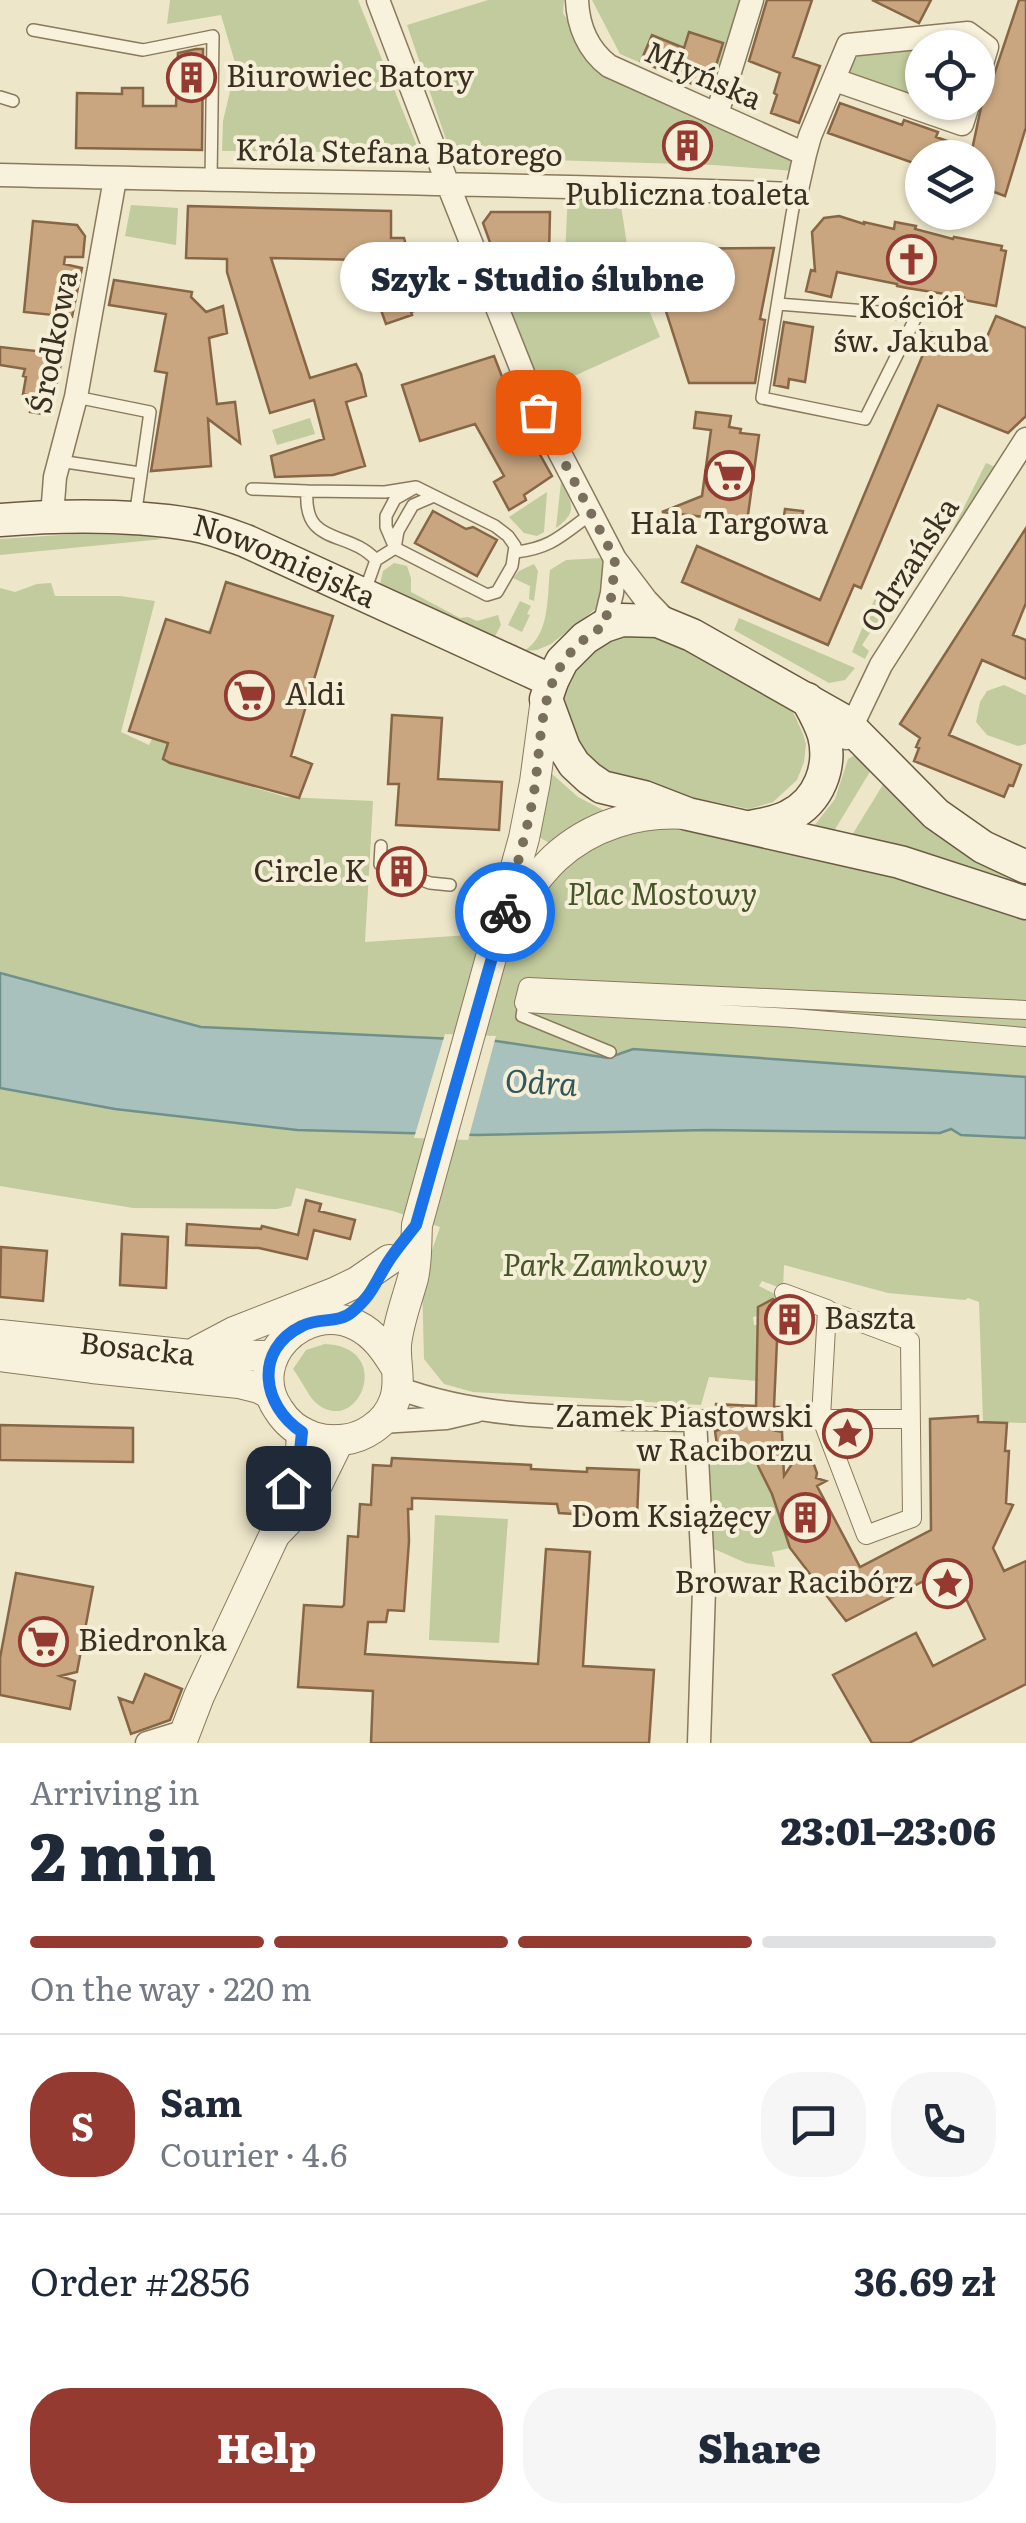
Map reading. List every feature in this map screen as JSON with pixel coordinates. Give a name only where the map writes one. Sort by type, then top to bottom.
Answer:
[{"type":"main road","name":"Nowomiejska","points":[[0,520],[135,516],[198,526],[246,541],[364,595],[549,690]]},
{"type":"main road","points":[[1026,867],[983,846],[936,814],[852,728],[807,699],[670,625],[636,619],[604,626],[574,648],[562,662],[549,690],[564,748],[574,764],[602,787],[688,814],[900,862],[1026,903]]},
{"type":"main road","points":[[749,828],[793,814],[810,799],[822,780],[826,760],[824,736],[807,699]]},
{"type":"street","points":[[378,0],[538,412],[615,559],[670,625]]},
{"type":"street","name":"Młyńska","points":[[576,0],[583,32],[609,66],[806,154]]},
{"type":"street","points":[[717,114],[752,0]]},
{"type":"street","points":[[796,194],[810,136],[848,45],[905,39]]},
{"type":"street","points":[[835,80],[905,104]]},
{"type":"street","name":"Króla Stefana Batorego","points":[[0,175],[447,182],[796,194]]},
{"type":"street","name":"Środkowa","points":[[52,516],[58,462],[76,397],[116,179]]},
{"type":"street","name":"Odrzańska","points":[[852,728],[881,666],[1026,439]]},
{"type":"street","points":[[604,626],[615,559]]},
{"type":"street","points":[[549,690],[529,816],[416,1225],[414,1273],[396,1348],[398,1378],[395,1400],[381,1422],[362,1435],[326,1440],[302,1432],[280,1412],[270,1394],[268,1375],[273,1356],[292,1332],[316,1321],[342,1320],[376,1339],[398,1378],[479,1410],[707,1419],[699,1743]]},
{"type":"street","points":[[822,780],[852,728]]},
{"type":"street","points":[[498,935],[554,859],[587,836],[636,816],[688,814]]},
{"type":"street","points":[[1026,1010],[528,987],[524,1003],[792,1018],[1026,1037]]},
{"type":"street","points":[[342,1320],[370,1296],[389,1260],[416,1225]]},
{"type":"street","points":[[191,1355],[234,1332],[357,1282],[389,1260]]},
{"type":"street","points":[[784,1293],[910,1341],[912,1518],[866,1535],[822,1417],[827,1310]]},
{"type":"street","name":"Bosacka","points":[[0,1336],[191,1355],[273,1356]]},
{"type":"street","name":"Bosacka","points":[[0,1356],[238,1383],[270,1394]]},
{"type":"street","points":[[381,1422],[446,1418],[479,1410]]},
{"type":"street","points":[[778,1419],[910,1419]]},
{"type":"street","points":[[147,1743],[184,1737],[199,1696],[274,1536],[300,1451],[302,1432]]},
{"type":"street","points":[[274,1536],[311,1497],[339,1440]]},
{"type":"lane","points":[[33,30],[142,50],[213,36],[211,180]]},
{"type":"lane","points":[[0,97],[14,101]]},
{"type":"lane","points":[[778,304],[917,315],[865,419],[762,398],[796,194]]},
{"type":"lane","points":[[76,397],[150,412],[135,516]]},
{"type":"lane","points":[[58,462],[140,473]]},
{"type":"lane","points":[[252,489],[385,492],[416,488],[495,526],[512,540],[516,552],[500,588],[487,595],[395,548],[386,516],[396,499],[416,488]]},
{"type":"lane","points":[[308,491],[306,512],[315,527],[368,552],[376,560]]},
{"type":"lane","points":[[364,595],[376,560],[395,548],[398,531],[413,504],[434,496]]},
{"type":"lane","points":[[516,552],[548,545],[591,514]]},
{"type":"lane","points":[[382,846],[380,864],[430,883],[450,885]]},
{"type":"lane","points":[[524,1003],[522,1016],[610,1052]]},
{"type":"green space","points":[[170,0],[358,0],[417,146],[412,156],[222,151],[223,121],[236,66],[221,15],[167,24]]},
{"type":"green space","points":[[488,0],[564,0],[563,13],[602,76],[798,154],[795,171],[452,157],[407,25]]},
{"type":"green space","points":[[592,0],[740,0],[711,93],[620,54]]},
{"type":"green space","points":[[905,48],[905,97],[852,78],[848,70],[852,59],[869,51]]},
{"type":"green space","points":[[568,191],[619,193],[630,264],[660,337],[539,392],[503,304],[550,290],[551,257],[565,257]]},
{"type":"green space","points":[[131,205],[178,208],[176,245],[125,236]]},
{"type":"green space","points":[[310,418],[315,434],[277,445],[272,430]]},
{"type":"green space","points":[[986,463],[995,467],[941,553]]},
{"type":"green space","points":[[561,482],[571,507],[568,517],[556,528]]},
{"type":"green space","points":[[547,492],[544,532],[537,536],[524,533],[509,517]]},
{"type":"green space","points":[[76,534],[163,539],[0,555],[0,539]]},
{"type":"green space","points":[[602,558],[606,575],[598,607],[551,644],[524,651],[543,626],[550,570],[566,560]]},
{"type":"green space","points":[[394,563],[407,566],[411,592],[460,618],[477,621],[498,615],[501,625],[494,638],[380,585],[383,571]]},
{"type":"green space","points":[[534,564],[538,571],[534,601],[529,599],[530,586],[513,578]]},
{"type":"green space","name":"Plac Mostowy","points":[[51,583],[55,596],[120,596],[155,601],[121,732],[149,745],[214,619],[170,763],[286,797],[373,801],[365,942],[469,935],[518,944],[526,915],[560,867],[619,835],[654,826],[839,859],[1026,914],[1026,1077],[633,1049],[608,1058],[496,1041],[201,1027],[0,973],[0,588],[15,592]]},
{"type":"green space","points":[[876,596],[887,599],[888,606],[862,645],[869,651],[865,659],[852,652]]},
{"type":"green space","points":[[520,601],[531,606],[522,632],[508,625]]},
{"type":"green space","points":[[739,618],[855,668],[845,680],[829,683],[734,630]]},
{"type":"green space","points":[[642,633],[667,640],[787,705],[794,714],[806,744],[804,762],[797,780],[773,802],[749,809],[611,781],[580,757],[562,703],[565,689],[577,666],[597,647],[616,637]]},
{"type":"green space","points":[[1004,685],[1026,695],[1026,744],[1018,746],[987,735],[976,722],[987,691]]},
{"type":"green space","points":[[857,754],[871,770],[834,831],[814,826],[835,799],[848,759]]},
{"type":"green space","points":[[551,773],[578,797],[605,811],[551,844],[539,837]]},
{"type":"green space","points":[[884,783],[1026,882],[1026,890],[852,835]]},
{"type":"green space","name":"Park Zamkowy","points":[[0,1088],[115,1109],[298,1130],[477,1135],[951,1129],[961,1135],[1026,1138],[1026,1423],[983,1422],[979,1302],[888,1293],[784,1265],[783,1289],[762,1281],[759,1286],[777,1295],[758,1306],[758,1316],[753,1317],[754,1325],[758,1325],[757,1381],[709,1377],[701,1405],[473,1392],[444,1384],[424,1359],[422,1280],[440,1227],[393,1211],[296,1188],[291,1206],[277,1209],[133,1208],[0,1186]]},
{"type":"green space","points":[[325,1344],[347,1349],[360,1360],[365,1374],[356,1401],[344,1409],[330,1411],[315,1402],[293,1369],[306,1350]]},
{"type":"green space","points":[[717,1445],[750,1446],[756,1466],[768,1483],[790,1548],[772,1552],[775,1567],[746,1563],[712,1548],[709,1461],[719,1455]]},
{"type":"green space","points":[[435,1515],[508,1519],[499,1643],[429,1640]]},
{"type":"water","name":"Odra","points":[[0,973],[201,1027],[496,1041],[608,1058],[633,1049],[1026,1077],[1026,1138],[961,1135],[951,1129],[940,1133],[707,1130],[477,1135],[297,1130],[115,1109],[0,1088]]},
{"type":"pier","points":[[445,1034],[496,1036],[468,1140],[414,1138]]},
{"type":"building","points":[[767,0],[812,0],[793,57],[820,66],[799,123],[771,113],[780,73],[749,61]]},
{"type":"building","points":[[872,0],[931,0],[919,23]]},
{"type":"building","points":[[1019,0],[1026,0],[1026,127],[1005,196],[995,192],[995,140],[974,140],[978,120],[995,120],[995,72]]},
{"type":"building","points":[[689,32],[723,43],[708,91],[641,61],[652,35],[684,48]]},
{"type":"building","points":[[203,49],[202,150],[76,148],[77,93],[122,94],[122,88],[143,88],[143,106],[176,106],[178,53]]},
{"type":"building","points":[[840,103],[902,125],[904,120],[938,132],[936,137],[944,140],[905,140],[905,160],[828,133]]},
{"type":"building","name":"Publiczna toaleta","points":[[681,133],[699,138],[694,159],[676,154]]},
{"type":"building","points":[[188,206],[391,211],[391,238],[404,238],[410,260],[393,265],[405,294],[430,286],[437,303],[411,312],[412,315],[386,324],[363,260],[271,258],[310,378],[356,364],[361,374],[366,396],[346,402],[365,466],[333,475],[275,477],[271,456],[324,439],[314,400],[270,413],[227,272],[227,259],[186,258]]},
{"type":"building","points":[[491,212],[550,212],[549,255],[525,252],[529,274],[505,284],[483,223]]},
{"type":"building","name":"Kościół św. Jakuba","points":[[839,216],[894,229],[895,222],[905,224],[905,230],[1002,246],[1001,250],[1006,251],[996,306],[837,272],[831,297],[806,291],[811,270],[815,271],[812,232],[824,218]]},
{"type":"building","points":[[33,221],[77,225],[85,236],[83,257],[65,257],[64,264],[82,268],[72,317],[24,312]]},
{"type":"building","points":[[774,248],[760,319],[765,320],[755,383],[689,383],[646,249]]},
{"type":"building","points":[[114,280],[192,292],[191,297],[206,312],[223,306],[227,333],[209,338],[217,404],[235,402],[240,443],[208,419],[211,466],[151,471],[167,373],[155,371],[166,314],[109,305]]},
{"type":"building","points":[[996,316],[1026,328],[1026,416],[1008,433],[938,405],[861,588],[854,585],[828,645],[682,582],[697,546],[820,600],[932,333],[980,353]]},
{"type":"building","points":[[784,322],[813,327],[805,382],[789,379],[788,388],[774,385]]},
{"type":"building","points":[[0,347],[63,354],[50,415],[30,412],[33,396],[23,394],[25,369],[0,365]]},
{"type":"building","points":[[494,356],[515,410],[552,476],[509,510],[494,482],[504,476],[475,424],[420,441],[402,385]]},
{"type":"building","points":[[696,412],[731,416],[729,427],[759,435],[747,522],[662,512],[702,496],[711,430],[694,428]]},
{"type":"building","points":[[785,509],[803,511],[800,532],[782,529]]},
{"type":"building","points":[[433,511],[497,540],[477,576],[415,543]]},
{"type":"building","points":[[1026,528],[1026,603],[1013,635],[1026,640],[1026,679],[982,660],[949,735],[1021,765],[1004,797],[914,761],[920,738],[900,724]]},
{"type":"building","name":"Aldi","points":[[226,582],[333,616],[291,756],[312,764],[299,798],[170,763],[163,759],[168,743],[129,731],[166,619],[210,633]]},
{"type":"building","points":[[392,715],[442,718],[438,779],[502,782],[499,830],[396,825],[399,784],[388,784]]},
{"type":"building","points":[[306,1200],[321,1204],[319,1211],[355,1220],[350,1239],[314,1230],[307,1259],[259,1248],[186,1245],[187,1224],[261,1229],[262,1226],[298,1235]]},
{"type":"building","points":[[122,1234],[168,1237],[166,1288],[120,1285]]},
{"type":"building","points":[[1,1247],[47,1251],[43,1301],[0,1297]]},
{"type":"building","points":[[773,1299],[796,1311],[798,1322],[794,1336],[777,1341],[777,1407],[767,1414],[767,1424],[782,1432],[784,1476],[806,1443],[816,1478],[826,1481],[817,1486],[860,1567],[931,1530],[930,1419],[978,1416],[978,1422],[1007,1423],[1006,1503],[1013,1505],[993,1548],[1004,1571],[1026,1561],[1026,1684],[909,1743],[872,1743],[833,1675],[916,1633],[933,1666],[985,1639],[951,1567],[846,1621],[790,1548],[772,1494],[748,1446],[717,1445],[715,1431],[726,1428],[730,1418],[728,1410],[715,1404],[756,1406],[758,1307]]},
{"type":"building","points":[[0,1425],[133,1428],[133,1462],[0,1460]]},
{"type":"building","points":[[392,1458],[587,1472],[587,1468],[639,1470],[637,1518],[559,1513],[557,1504],[412,1498],[412,1509],[408,1509],[404,1611],[388,1610],[386,1622],[368,1622],[365,1654],[538,1664],[546,1549],[590,1552],[583,1666],[654,1670],[649,1743],[371,1743],[373,1691],[298,1687],[304,1605],[344,1605],[348,1536],[358,1537],[360,1504],[371,1505],[373,1465],[391,1466]]},
{"type":"building","name":"Biedronka","points":[[16,1573],[93,1587],[77,1672],[60,1676],[75,1681],[70,1709],[0,1695],[0,1658]]},
{"type":"building","points":[[145,1674],[182,1689],[170,1720],[131,1734],[119,1698],[133,1703]]},
{"type":"tunnel","points":[[718,1418],[778,1419]]},
{"type":"way so far","points":[[505,912],[529,816],[549,690],[557,670],[574,648],[604,626],[615,559],[538,412]]},
{"type":"place","name":"Biurowiec Batory","points":[[191,77]]},
{"type":"place","name":"Publiczna toaleta","points":[[687,146]]},
{"type":"place","name":"Kościół św. Jakuba","points":[[911,259]]},
{"type":"place","name":"Szyk - Studio ślubne","points":[[538,412]]},
{"type":"place","name":"Hala Targowa","points":[[729,475]]},
{"type":"place","name":"Aldi","points":[[250,695]]},
{"type":"place","name":"Circle K","points":[[402,872]]},
{"type":"place","name":"Baszta","points":[[789,1319]]},
{"type":"place","name":"Zamek Piastowski w Raciborzu","points":[[848,1434]]},
{"type":"place","name":"Dom Książęcy","points":[[806,1517]]},
{"type":"place","name":"Browar Racibórz","points":[[948,1583]]},
{"type":"place","name":"Biedronka","points":[[43,1641]]},
{"type":"route","points":[[288,1488],[302,1432],[286,1420],[270,1394],[269,1364],[292,1332],[316,1321],[342,1320],[370,1296],[389,1260],[416,1225],[505,912]]}]
